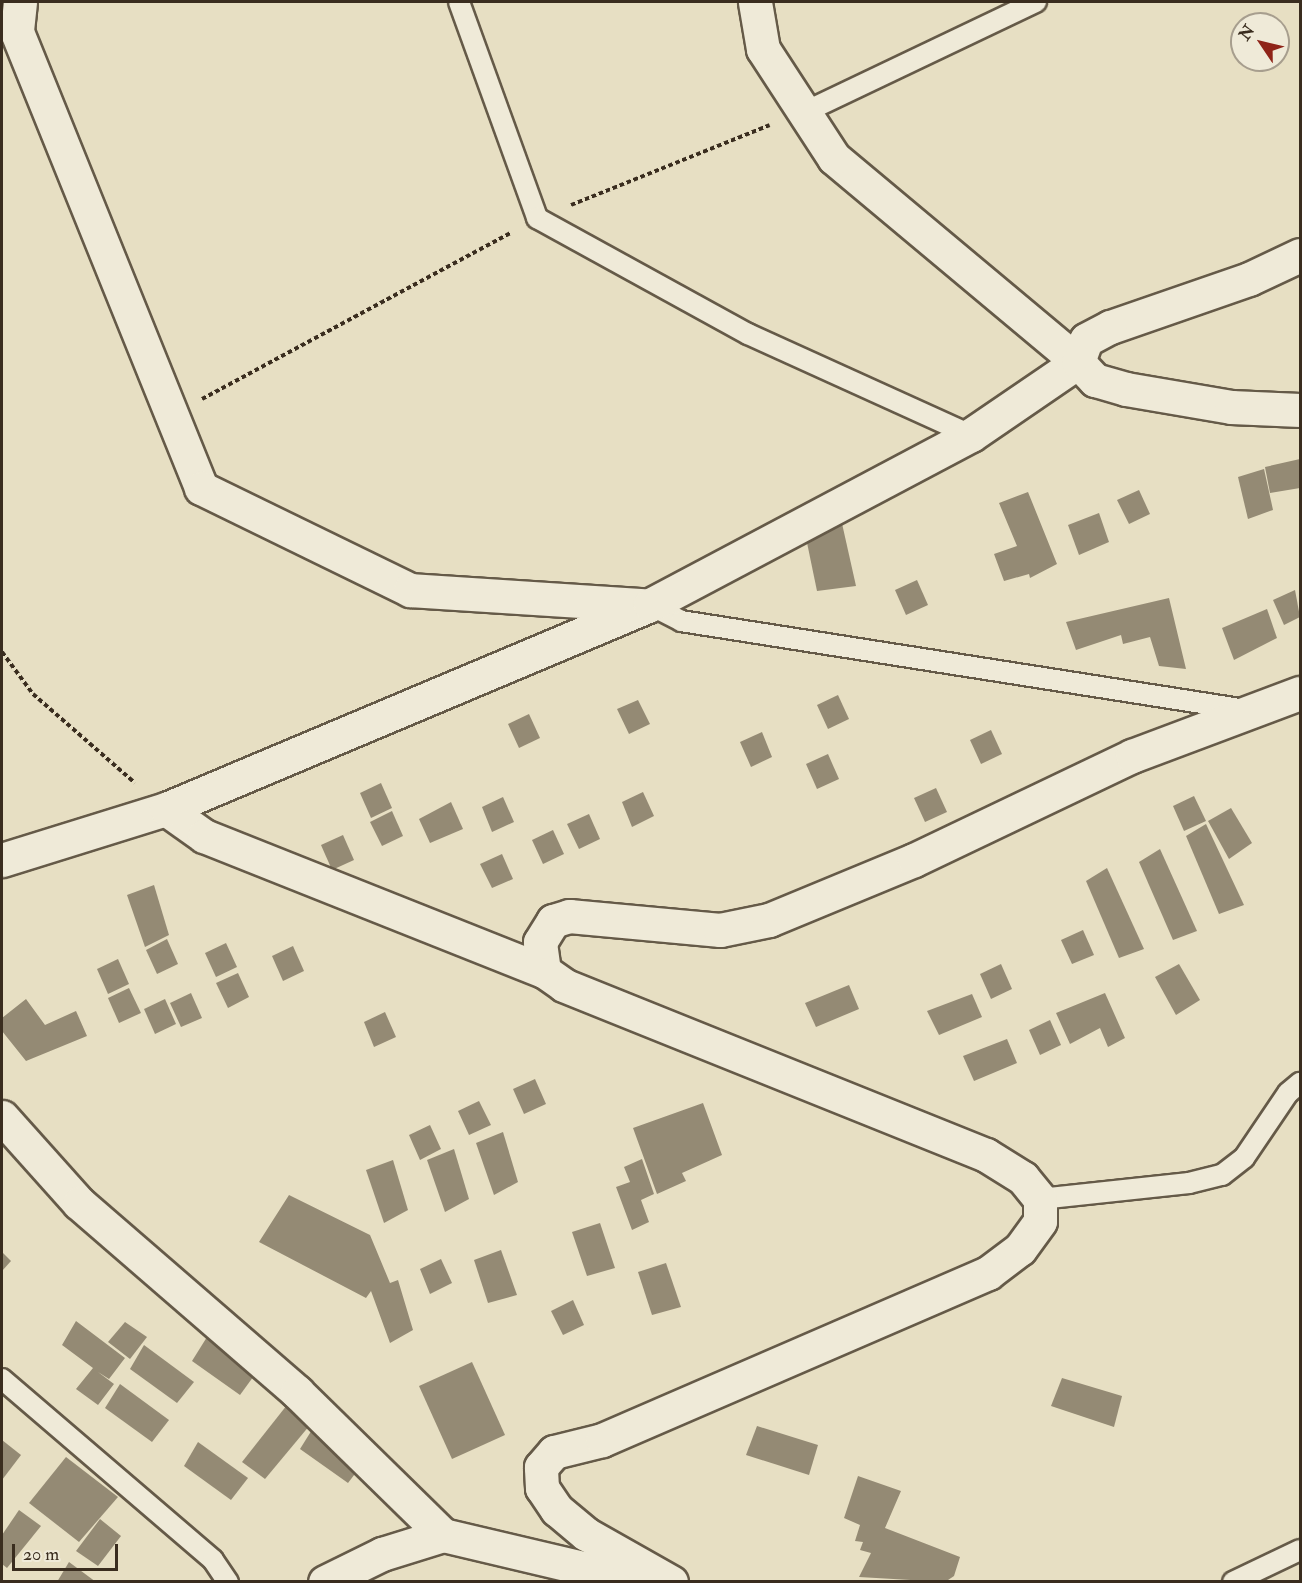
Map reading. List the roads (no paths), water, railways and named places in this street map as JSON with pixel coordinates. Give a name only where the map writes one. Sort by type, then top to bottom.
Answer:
[{"type":"street","points":[[20,2],[17,32],[201,488],[410,590],[650,605]]},
{"type":"street","points":[[755,2],[763,49],[834,158],[1078,362],[1095,380],[1126,389],[1231,406],[1300,410]]},
{"type":"street","points":[[2,860],[166,809],[650,605],[971,435],[1078,362],[1086,340],[1110,327],[1249,279],[1300,255]]},
{"type":"street","points":[[544,971],[540,942],[553,921],[568,916],[720,930],[769,920],[914,860],[1132,756],[1300,693]]},
{"type":"street","points":[[166,809],[204,836],[544,971],[564,985],[791,1081],[986,1155],[1023,1178],[1041,1198],[1040,1221],[1020,1249],[988,1273],[602,1440],[554,1452],[541,1467],[542,1488],[557,1510],[586,1534],[671,1581]]},
{"type":"street","points":[[2,1117],[79,1203],[297,1392],[443,1535]]},
{"type":"street","points":[[325,1581],[382,1554],[443,1535],[642,1581]]},
{"type":"lane","points":[[459,2],[537,218],[748,334],[971,435]]},
{"type":"lane","points":[[804,112],[1036,2]]},
{"type":"lane","points":[[650,605],[681,621],[1255,711]]},
{"type":"lane","points":[[1041,1198],[1189,1183],[1222,1174],[1244,1158],[1288,1093],[1300,1083]]},
{"type":"lane","points":[[2,1379],[213,1560],[228,1581]]},
{"type":"lane","points":[[1233,1581],[1300,1550]]}]
